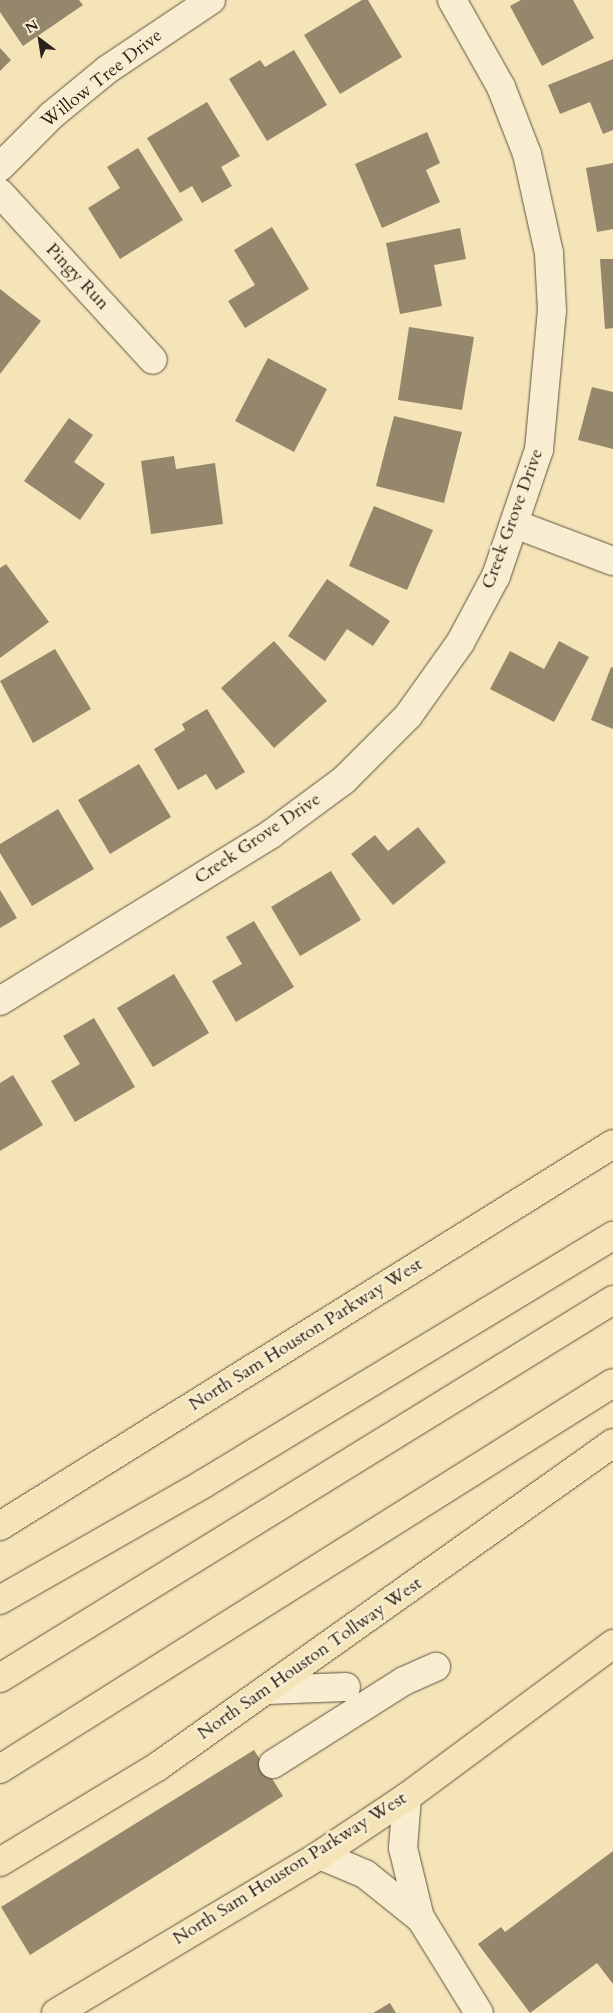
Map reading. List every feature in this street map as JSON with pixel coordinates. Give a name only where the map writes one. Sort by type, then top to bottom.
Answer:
[{"type":"main road","name":"North Sam Houston Parkway West","points":[[0,1526],[613,1144]]},
{"type":"main road","points":[[0,1600],[203,1484],[613,1236]]},
{"type":"main road","points":[[0,1678],[613,1300]]},
{"type":"main road","points":[[0,1769],[613,1383]]},
{"type":"main road","name":"North Sam Houston Tollway West","points":[[0,1862],[158,1767],[613,1443]]},
{"type":"main road","name":"North Sam Houston Parkway West","points":[[56,2013],[320,1855],[407,1797],[613,1644]]},
{"type":"street","name":"Willow Tree Drive","points":[[0,168],[52,115],[108,70],[211,0]]},
{"type":"street","name":"Creek Grove Drive","points":[[0,1001],[271,834],[344,780],[408,716],[460,643],[496,576],[540,450],[547,398],[552,310],[549,253],[527,154],[501,87],[452,0]]},
{"type":"street","name":"Pingy Run","points":[[0,193],[153,360]]},
{"type":"street","points":[[515,524],[613,561]]},
{"type":"street","points":[[273,1764],[404,1681],[436,1668]]},
{"type":"street","points":[[267,1690],[346,1687]]},
{"type":"street","points":[[407,1797],[403,1848],[421,1919],[479,2013]]},
{"type":"street","points":[[320,1855],[366,1874],[421,1919]]},
{"type":"building","points":[[0,0],[79,0],[83,5],[23,46],[0,12]]},
{"type":"building","points":[[362,0],[368,0],[402,57],[340,94],[304,35]]},
{"type":"building","points":[[521,0],[573,0],[594,38],[542,66],[510,6]]},
{"type":"building","points":[[0,48],[11,60],[0,71]]},
{"type":"building","points":[[294,50],[327,105],[267,141],[229,79],[260,60],[265,67]]},
{"type":"building","points":[[613,59],[613,130],[603,134],[590,102],[560,114],[548,85]]},
{"type":"building","points":[[207,102],[240,156],[221,167],[232,186],[202,203],[192,186],[180,193],[147,138]]},
{"type":"building","points":[[427,132],[440,163],[426,170],[440,202],[382,228],[355,164]]},
{"type":"building","points":[[138,148],[183,220],[120,259],[88,208],[120,188],[107,167]]},
{"type":"building","points":[[613,163],[613,229],[597,232],[586,168]]},
{"type":"building","points":[[272,227],[309,289],[245,328],[228,301],[255,285],[234,250]]},
{"type":"building","points":[[460,228],[466,259],[434,265],[442,306],[400,314],[386,243]]},
{"type":"building","points":[[600,259],[613,259],[613,328],[605,329]]},
{"type":"building","points":[[0,289],[41,321],[0,374]]},
{"type":"building","points":[[409,327],[474,337],[462,410],[398,400]]},
{"type":"building","points":[[268,358],[327,389],[294,452],[235,421]]},
{"type":"building","points":[[592,387],[613,392],[613,449],[578,440]]},
{"type":"building","points":[[394,416],[462,432],[444,503],[376,486]]},
{"type":"building","points":[[69,418],[93,435],[74,462],[105,484],[80,520],[24,481]]},
{"type":"building","points":[[174,456],[176,469],[215,463],[223,524],[151,534],[141,461]]},
{"type":"building","points":[[374,506],[433,530],[407,590],[349,566]]},
{"type":"building","points":[[6,564],[49,622],[0,658],[0,568]]},
{"type":"building","points":[[327,579],[390,621],[373,646],[347,629],[325,661],[288,636]]},
{"type":"building","points":[[274,641],[327,701],[274,748],[221,688]]},
{"type":"building","points":[[559,641],[589,657],[554,722],[490,689],[510,651],[544,669]]},
{"type":"building","points":[[55,649],[91,709],[33,743],[0,681]]},
{"type":"building","points":[[611,667],[613,668],[613,729],[591,720]]},
{"type":"building","points":[[207,709],[245,772],[216,790],[206,774],[178,790],[154,749],[185,730],[182,724]]},
{"type":"building","points":[[139,764],[171,817],[110,854],[78,800]]},
{"type":"building","points":[[58,809],[94,869],[32,906],[0,853],[0,844]]},
{"type":"building","points":[[418,827],[446,862],[393,905],[351,854],[375,835],[388,851]]},
{"type":"building","points":[[331,871],[361,920],[300,956],[271,907]]},
{"type":"building","points":[[0,890],[17,918],[0,928]]},
{"type":"building","points":[[254,921],[294,987],[236,1022],[212,981],[242,964],[226,937]]},
{"type":"building","points":[[174,974],[209,1033],[153,1067],[117,1008]]},
{"type":"building","points":[[94,1018],[135,1087],[75,1122],[51,1081],[80,1064],[63,1036]]},
{"type":"building","points":[[13,1075],[43,1125],[0,1151],[0,1083]]},
{"type":"building","points":[[254,1750],[283,1796],[30,1955],[1,1907]]},
{"type":"building","points":[[613,1851],[613,1984],[597,1963],[530,2013],[478,1944],[501,1927],[505,1932]]},
{"type":"building","points":[[390,2003],[396,2013],[373,2013]]}]
